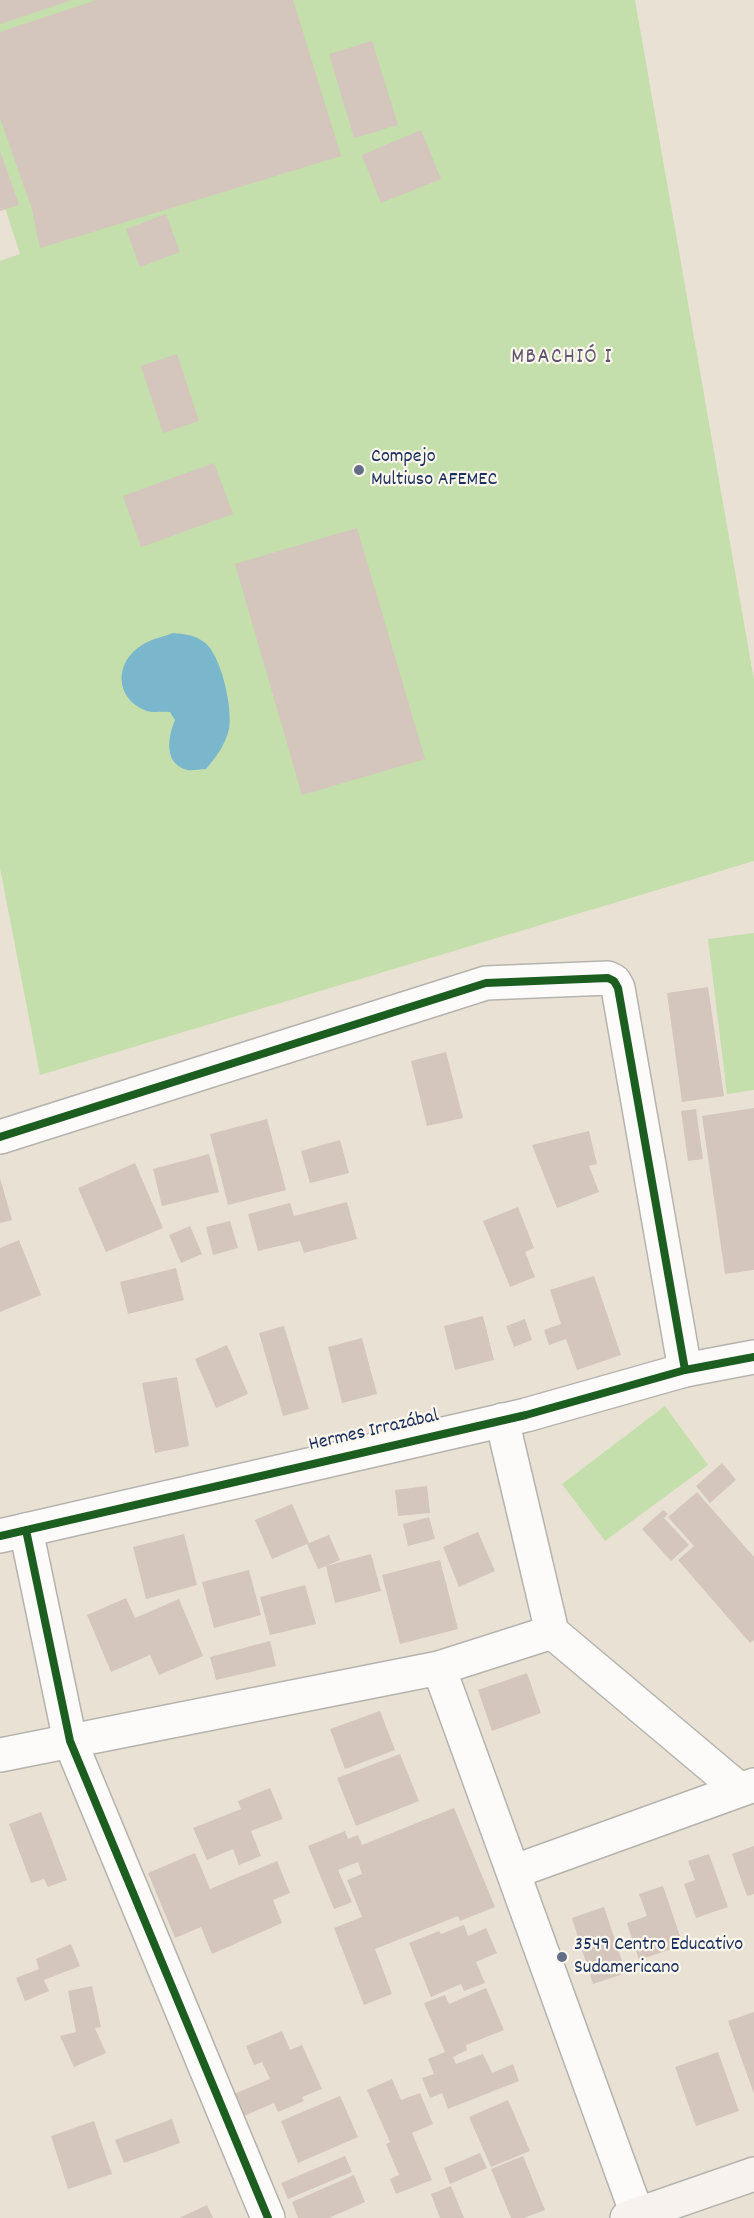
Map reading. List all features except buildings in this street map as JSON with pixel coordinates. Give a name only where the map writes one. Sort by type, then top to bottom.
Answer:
[{"type":"main road","points":[[632,2216],[754,2174]]},
{"type":"street","points":[[0,1137],[486,983],[608,978],[614,981],[618,988],[685,1370]]},
{"type":"street","name":"Hermes Irrazábal","points":[[13,1533],[526,1415],[685,1370],[754,1357]]},
{"type":"street","points":[[502,1420],[552,1632],[747,1788]]},
{"type":"street","points":[[13,1533],[70,1741],[268,2218]]},
{"type":"street","points":[[0,1755],[439,1668],[552,1632]]},
{"type":"street","points":[[439,1668],[513,1872],[632,2216]]},
{"type":"street","points":[[513,1872],[747,1788]]},
{"type":"green space","name":"Compejo Multiuso AFEMEC","points":[[52,0],[635,0],[754,680],[754,861],[40,1075],[0,868],[0,261],[20,254],[0,192],[0,17]]},
{"type":"green space","points":[[754,933],[754,1090],[727,1094],[708,939]]},
{"type":"green space","points":[[665,1406],[708,1465],[605,1541],[562,1484]]},
{"type":"water","points":[[173,633],[193,636],[204,642],[216,658],[224,682],[229,708],[229,729],[220,750],[206,769],[187,770],[179,767],[174,762],[169,749],[175,720],[170,712],[147,711],[128,698],[124,689],[123,670],[133,652],[146,643]]},
{"type":"cycle path","points":[[0,1137],[486,983],[608,978],[614,981],[618,988],[685,1370]]},
{"type":"cycle path","points":[[0,1536],[526,1415],[685,1370],[754,1357]]},
{"type":"cycle path","points":[[26,1530],[70,1741],[268,2218]]},
{"type":"place","name":"Compejo Multiuso AFEMEC","points":[[359,470]]},
{"type":"place","name":"3549 Centro Educativo Sudamericano","points":[[562,1957]]},
{"type":"district","name":"MBACHIÓ I","points":[[562,359]]}]
